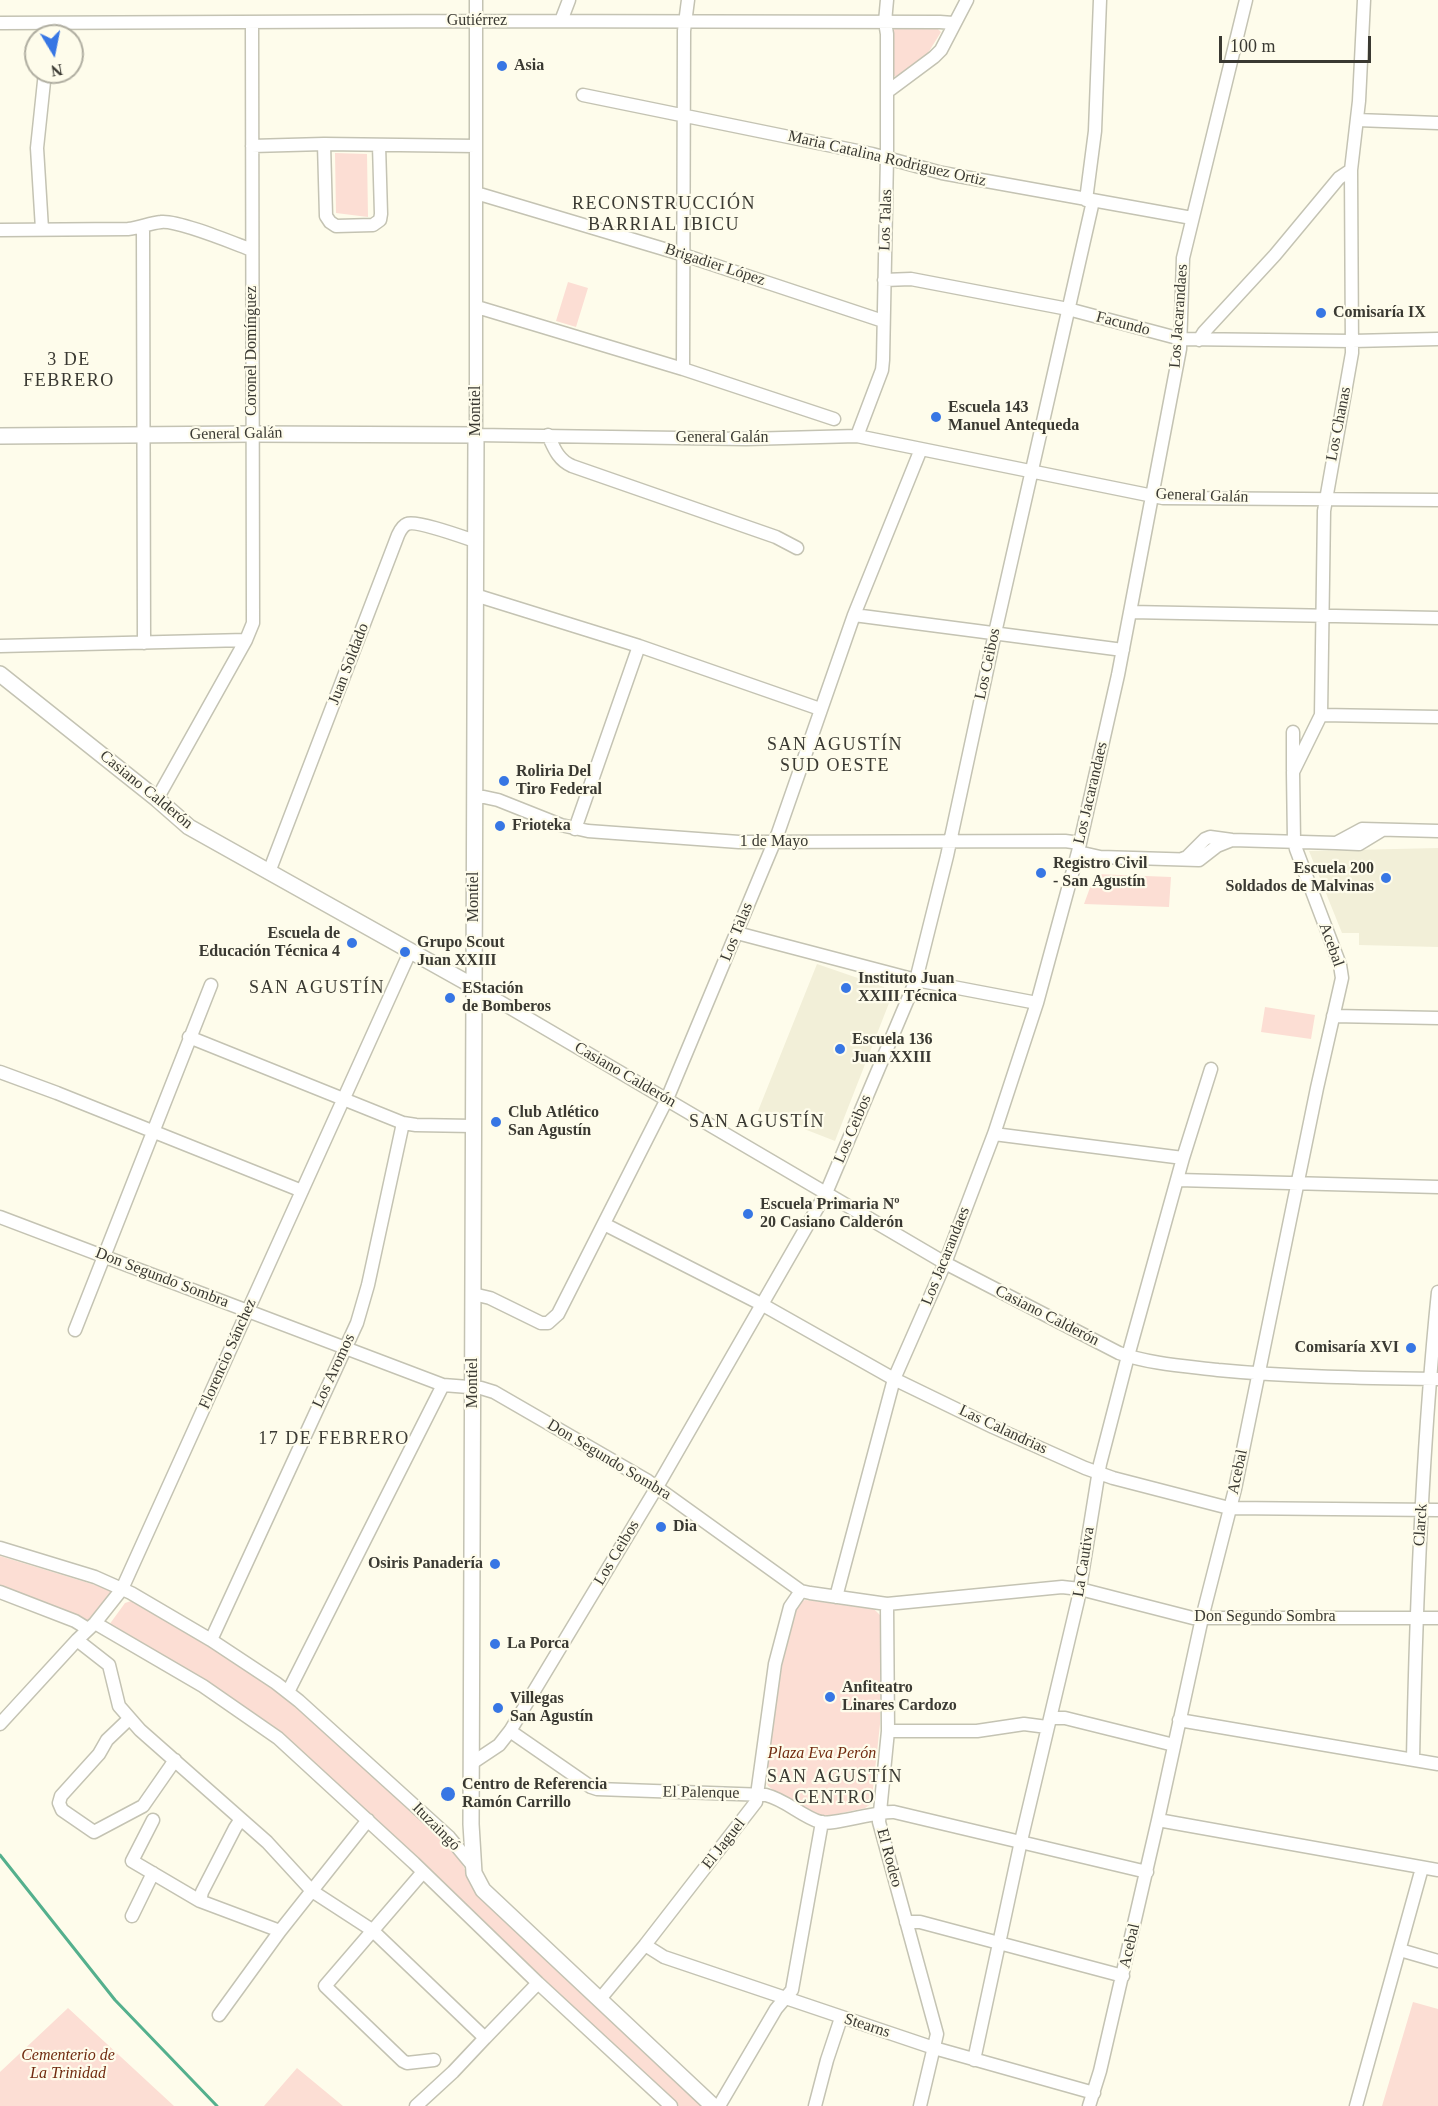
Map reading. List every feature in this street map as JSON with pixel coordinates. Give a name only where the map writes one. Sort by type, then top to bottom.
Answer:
[{"type":"street","name":"Montiel","points":[[473,1866],[471,1824],[477,307],[476,0]]},
{"type":"street","points":[[561,21],[569,0]]},
{"type":"street","points":[[683,369],[685,22],[688,0]]},
{"type":"street","name":"Los Talas","points":[[857,436],[882,370],[887,157],[887,34],[885,22],[887,0]]},
{"type":"street","points":[[886,92],[934,57],[968,0]]},
{"type":"street","name":"Los Ceibos","points":[[472,1763],[499,1745],[510,1731],[763,1305],[826,1193],[916,981],[950,840],[1068,309],[1090,200],[1100,0]]},
{"type":"street","name":"Los Jacarandaes","points":[[836,1597],[894,1379],[945,1263],[993,1134],[1037,1003],[1079,848],[1124,650],[1181,339],[1181,268],[1191,218],[1246,0]]},
{"type":"street","name":"Los Chanas","points":[[1294,841],[1293,772],[1321,715],[1325,498],[1351,361],[1351,170],[1357,120],[1364,0]]},
{"type":"street","name":"Gutiérrez","points":[[84,29],[252,23],[476,21],[953,23]]},
{"type":"street","name":"Gutiérrez","points":[[0,23],[24,26]]},
{"type":"street","name":"Coronel Domínguez","points":[[157,799],[246,640],[253,623],[252,23]]},
{"type":"street","points":[[42,229],[37,148],[44,84]]},
{"type":"street","name":"Maria Catalina Rodriguez Ortiz","points":[[583,95],[887,157],[942,173],[1191,218]]},
{"type":"street","points":[[1357,120],[1438,123]]},
{"type":"street","points":[[252,146],[324,144],[476,146]]},
{"type":"street","points":[[324,144],[326,216],[336,226],[374,225],[380,220],[379,145]]},
{"type":"street","points":[[1199,340],[1275,255],[1339,178],[1351,170]]},
{"type":"street","name":"Brigadier López","points":[[476,193],[684,255],[883,321]]},
{"type":"street","points":[[0,230],[143,227],[162,222],[176,224],[252,250]]},
{"type":"street","points":[[143,227],[144,643]]},
{"type":"street","name":"Facundo","points":[[884,280],[911,279],[1068,309],[1181,339],[1352,341],[1438,339]]},
{"type":"street","points":[[477,307],[683,369],[834,419]]},
{"type":"street","points":[[548,435],[558,457],[563,462],[776,537],[797,548]]},
{"type":"street","name":"General Galán","points":[[0,436],[548,435],[746,439],[857,436],[1172,498],[1438,500]]},
{"type":"street","name":"Los Talas","points":[[474,1294],[490,1298],[541,1323],[548,1323],[558,1314],[667,1100],[778,833],[854,615],[921,449]]},
{"type":"street","name":"Juan Soldado","points":[[269,872],[398,535],[407,524],[419,524],[475,541]]},
{"type":"street","points":[[475,595],[639,646],[820,709]]},
{"type":"street","points":[[1130,612],[1438,618]]},
{"type":"street","points":[[854,615],[1124,650]]},
{"type":"street","points":[[0,646],[246,640]]},
{"type":"street","points":[[575,829],[639,646]]},
{"type":"street","name":"Casiano Calderón","points":[[0,674],[189,827],[473,986],[945,1263],[1128,1356],[1168,1364],[1259,1373],[1434,1379]]},
{"type":"street","points":[[1321,715],[1438,717]]},
{"type":"street","points":[[1293,732],[1293,772]]},
{"type":"street","name":"1 de Mayo","points":[[474,797],[498,800],[575,829],[728,842],[1065,841],[1100,857],[1199,860],[1217,846],[1232,840],[1294,841]]},
{"type":"street","points":[[1294,841],[1359,844],[1382,830],[1438,831]]},
{"type":"street","name":"Acebal","points":[[1089,2106],[1123,1976],[1202,1618],[1229,1508],[1342,978],[1342,972],[1294,841]]},
{"type":"street","points":[[737,933],[916,981],[1037,1003]]},
{"type":"street","name":"Florencio Sánchez","points":[[0,1724],[92,1626],[122,1589],[410,952]]},
{"type":"street","points":[[75,1330],[211,985]]},
{"type":"street","points":[[1333,1016],[1438,1018]]},
{"type":"street","points":[[189,1037],[403,1123],[473,1126]]},
{"type":"street","name":"La Cautiva","points":[[974,2060],[1021,1841],[1080,1588],[1098,1473],[1183,1158],[1211,1069]]},
{"type":"street","points":[[0,1072],[302,1191]]},
{"type":"street","name":"Los Aromos","points":[[211,1640],[357,1323],[368,1285],[403,1123]]},
{"type":"street","points":[[993,1134],[1183,1158]]},
{"type":"street","points":[[1178,1180],[1438,1187]]},
{"type":"street","name":"Don Segundo Sombra","points":[[1,1220],[105,1255],[442,1385],[473,1387],[494,1392],[657,1487],[801,1591],[887,1604],[1062,1587],[1080,1588],[1193,1618],[1438,1618]]},
{"type":"street","name":"Las Calandrias","points":[[604,1224],[763,1305],[894,1379],[1098,1473],[1229,1508],[1438,1510]]},
{"type":"street","name":"Clarck","points":[[1413,1759],[1416,1618],[1422,1509],[1434,1379],[1438,1292]]},
{"type":"street","points":[[288,1692],[442,1385]]},
{"type":"street","name":"Ituzaingó","points":[[0,1548],[95,1577],[122,1589],[211,1640],[288,1692],[449,1837],[473,1866],[475,1878],[483,1890],[712,2106]]},
{"type":"street","name":"El Jaguel","points":[[600,1999],[756,1802],[775,1664],[790,1607],[801,1591]]},
{"type":"street","points":[[0,1592],[92,1626],[203,1686],[255,1721],[299,1756],[671,2106]]},
{"type":"street","name":"El Rodeo","points":[[887,1604],[888,1731],[879,1822],[937,2034],[920,2106]]},
{"type":"street","points":[[77,1640],[109,1665],[116,1700],[129,1719],[267,1842],[312,1891],[372,1930],[485,2038]]},
{"type":"street","points":[[888,1731],[977,1731],[1049,1723],[1065,1718],[1174,1745]]},
{"type":"street","points":[[129,1719],[107,1740],[99,1754],[61,1796],[59,1803],[62,1810],[94,1832],[143,1806],[175,1760]]},
{"type":"street","points":[[1179,1720],[1438,1764]]},
{"type":"street","name":"El Palenque","points":[[510,1731],[597,1789],[758,1794],[778,1798],[822,1822]]},
{"type":"street","points":[[719,2106],[776,2009],[792,1989],[822,1822],[894,1812],[1146,1872]]},
{"type":"street","points":[[200,1901],[213,1870],[241,1819]]},
{"type":"street","points":[[153,1820],[132,1861],[200,1901],[280,1931]]},
{"type":"street","points":[[219,2015],[280,1931],[368,1820]]},
{"type":"street","points":[[1158,1820],[1438,1870]]},
{"type":"street","points":[[449,1837],[462,1835],[471,1824]]},
{"type":"street","points":[[1356,2106],[1422,1868]]},
{"type":"street","points":[[423,1872],[325,1986],[407,2063],[434,2061]]},
{"type":"street","points":[[132,1916],[153,1873]]},
{"type":"street","points":[[906,1922],[920,1922],[1123,1976]]},
{"type":"street","name":"Stearns","points":[[645,1945],[664,1957],[841,2018],[974,2060],[1094,2093]]},
{"type":"street","points":[[1400,1950],[1438,1961]]},
{"type":"street","points":[[416,2106],[453,2072],[538,1983]]},
{"type":"street","points":[[815,2106],[841,2018]]},
{"type":"shaded area","points":[[1438,848],[1438,947],[1359,945],[1359,933],[1342,933],[1309,851]]},
{"type":"shaded area","points":[[817,964],[884,987],[891,998],[835,1141],[758,1111]]},
{"type":"green space","points":[[896,26],[936,27],[941,32],[928,53],[899,77],[894,76],[893,31]]},
{"type":"green space","points":[[335,153],[367,154],[368,217],[336,213]]},
{"type":"green space","points":[[568,282],[588,288],[576,327],[556,321]]},
{"type":"green space","points":[[1095,874],[1171,877],[1169,907],[1084,904]]},
{"type":"green space","points":[[1265,1007],[1315,1015],[1311,1039],[1261,1032]]},
{"type":"green space","points":[[0,1556],[115,1591],[88,1623],[0,1589]]},
{"type":"green space","points":[[131,1601],[218,1652],[288,1699],[445,1840],[458,1855],[467,1874],[706,2106],[679,2106],[326,1776],[109,1625],[125,1603]]},
{"type":"green space","name":"Plaza Eva Perón","points":[[800,1601],[874,1609],[881,1616],[880,1724],[871,1804],[865,1808],[823,1817],[777,1793],[768,1786],[765,1779],[779,1666],[795,1606]]},
{"type":"green space","points":[[1413,2002],[1438,2009],[1438,2106],[1382,2106]]},
{"type":"green space","name":"Cementerio de La Trinidad","points":[[68,2008],[174,2106],[0,2106],[0,2072]]},
{"type":"green space","points":[[297,2068],[343,2106],[264,2106]]},
{"type":"waterway","points":[[0,1855],[115,2000],[217,2106]]},
{"type":"place","name":"Asia","points":[[502,66]]},
{"type":"place","name":"Comisaría IX","points":[[1321,313]]},
{"type":"place","name":"Escuela 143 Manuel Antequeda","points":[[936,417]]},
{"type":"place","name":"Roliria Del Tiro Federal","points":[[504,781]]},
{"type":"place","name":"Frioteka","points":[[500,826]]},
{"type":"place","name":"Registro Civil - San Agustín","points":[[1041,873]]},
{"type":"place","name":"Escuela 200 Soldados de Malvinas","points":[[1386,878]]},
{"type":"place","name":"Escuela de Educación Técnica 4","points":[[352,943]]},
{"type":"place","name":"Grupo Scout Juan XXIII","points":[[405,952]]},
{"type":"place","name":"Instituto Juan XXIII Técnica","points":[[846,988]]},
{"type":"place","name":"EStación de Bomberos","points":[[450,998]]},
{"type":"place","name":"Escuela 136 Juan XXIII","points":[[840,1049]]},
{"type":"place","name":"Club Atlético San Agustín","points":[[496,1122]]},
{"type":"place","name":"Escuela Primaria Nº 20 Casiano Calderón","points":[[748,1214]]},
{"type":"place","name":"Comisaría XVI","points":[[1411,1348]]},
{"type":"place","name":"Dia","points":[[661,1527]]},
{"type":"place","name":"Osiris Panadería","points":[[495,1564]]},
{"type":"place","name":"La Porca","points":[[495,1644]]},
{"type":"place","name":"Anfiteatro Linares Cardozo","points":[[830,1697]]},
{"type":"place","name":"Villegas San Agustín","points":[[498,1708]]},
{"type":"place","name":"Centro de Referencia Ramón Carrillo","points":[[448,1794]]},
{"type":"district","name":"RECONSTRUCCIÓN BARRIAL IBICU","points":[[664,214]]},
{"type":"district","name":"3 DE FEBRERO","points":[[69,370]]},
{"type":"district","name":"SAN AGUSTÍN SUD OESTE","points":[[835,756]]},
{"type":"district","name":"SAN AGUSTÍN","points":[[317,988]]},
{"type":"district","name":"SAN AGUSTÍN","points":[[757,1122]]},
{"type":"district","name":"17 DE FEBRERO","points":[[334,1439]]},
{"type":"district","name":"SAN AGUSTÍN CENTRO","points":[[835,1787]]}]
